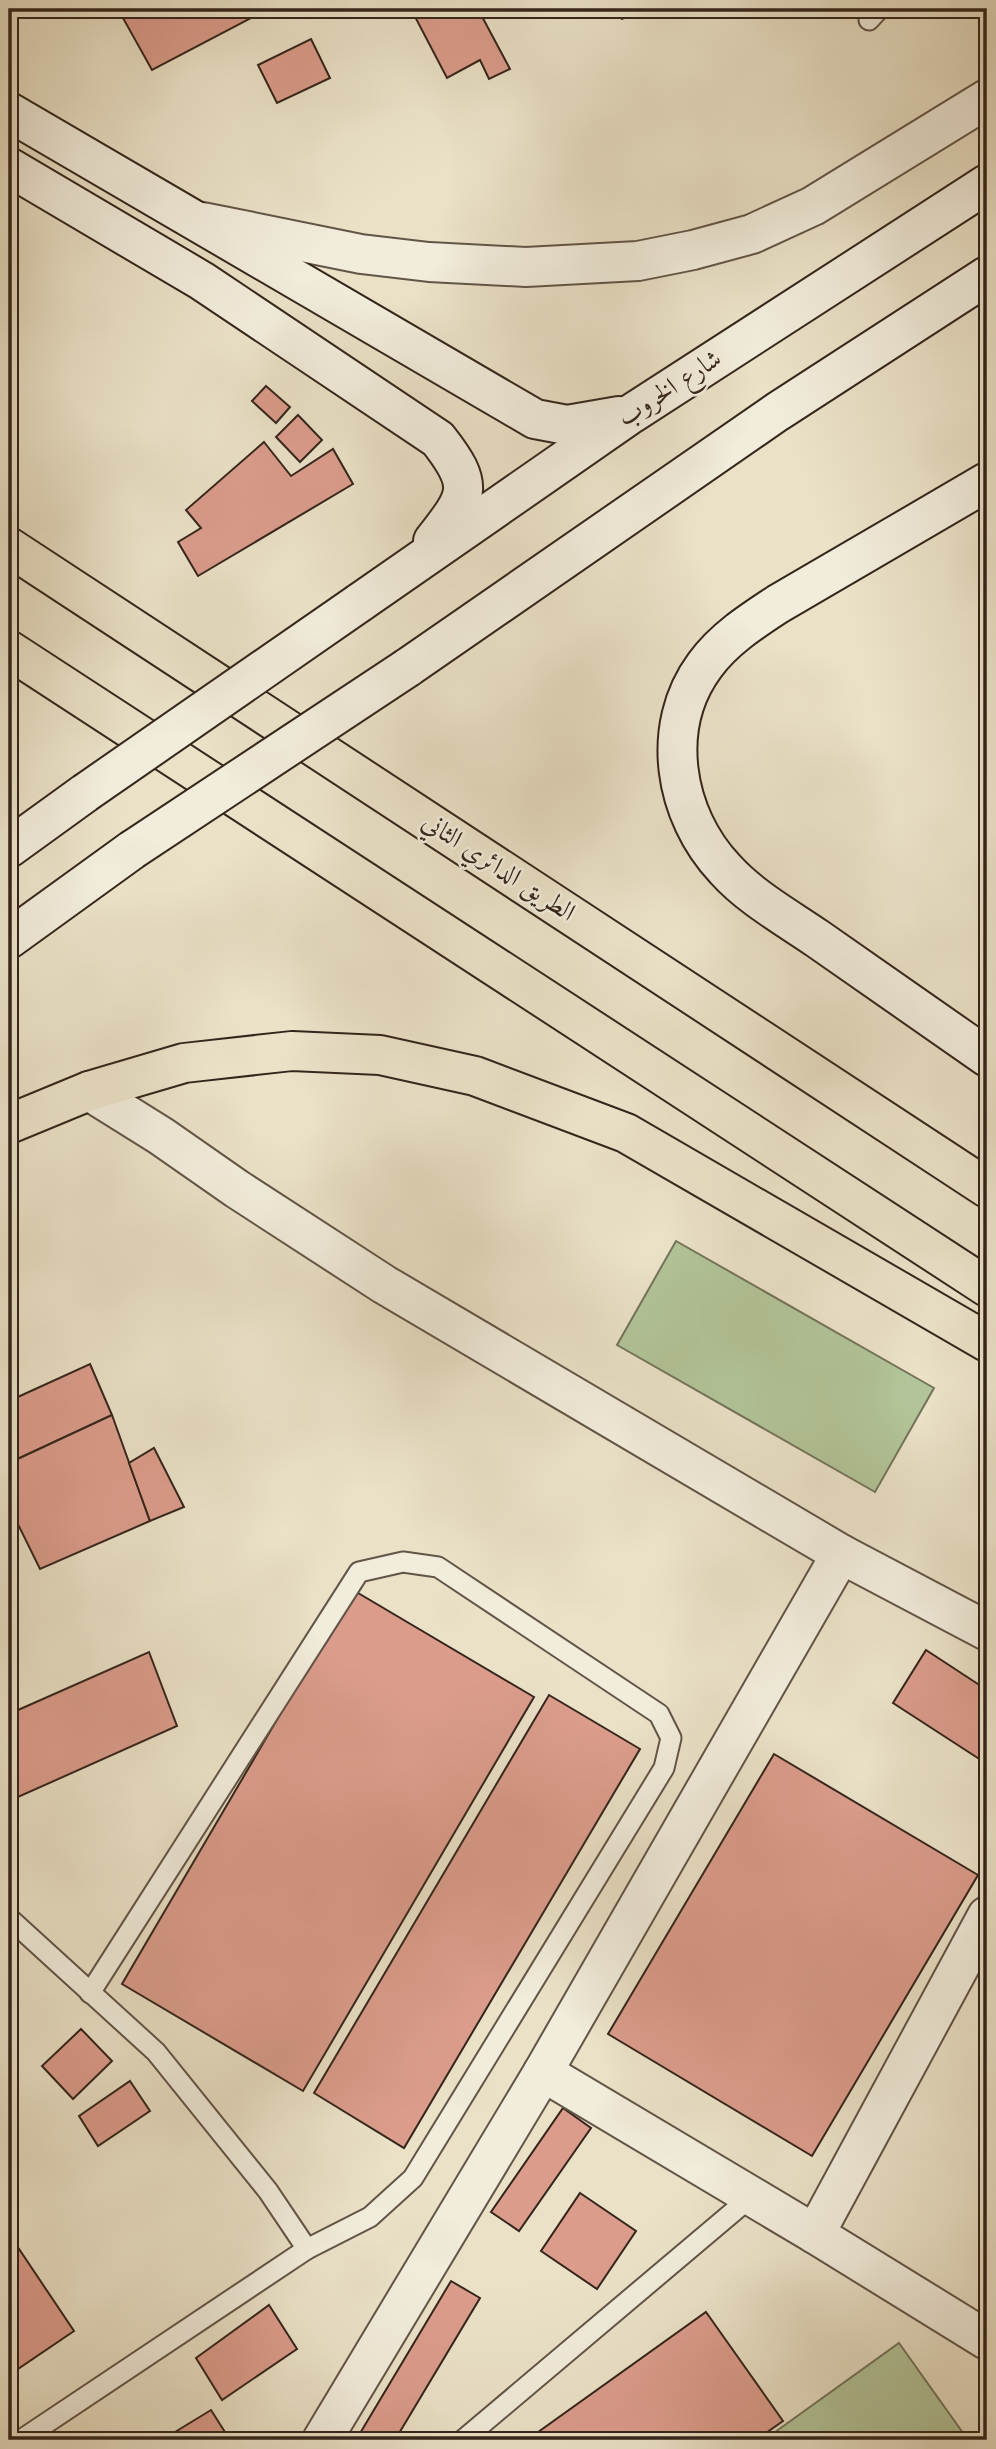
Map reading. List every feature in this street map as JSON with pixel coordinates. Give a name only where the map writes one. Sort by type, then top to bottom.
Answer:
[{"type":"highway","name":"الطريق الدائري الثاني","points":[[9,547],[987,1188]]},
{"type":"highway","points":[[9,650],[987,1287]]},
{"type":"highway","points":[[9,1124],[89,1091],[184,1063],[292,1051],[380,1055],[475,1076],[626,1133],[987,1342]]},
{"type":"street","points":[[198,221],[361,254],[429,262],[526,267],[638,261],[752,234],[789,217],[987,99]]},
{"type":"street","points":[[9,112],[535,419],[567,425],[631,414]]},
{"type":"street","points":[[9,167],[202,281],[438,439],[461,471],[464,484],[462,500],[456,512],[411,568]]},
{"type":"street","name":"شارع الخروب","points":[[9,848],[631,414],[987,184]]},
{"type":"street","points":[[9,939],[132,850],[407,668],[777,412],[987,276]]},
{"type":"street","points":[[987,482],[778,604],[723,645],[699,673],[683,706],[678,732],[677,762],[682,791],[705,845],[740,885],[987,1057]]},
{"type":"street","points":[[89,1091],[385,1285],[841,1554],[987,1631]]},
{"type":"street","points":[[322,2440],[543,2072],[841,1554]]},
{"type":"street","points":[[815,2234],[987,1916]]},
{"type":"street","points":[[543,2072],[987,2340]]},
{"type":"lane","points":[[21,2440],[307,2249],[370,2217],[413,2178],[664,1768],[671,1738],[659,1714],[439,1567],[403,1562],[359,1572],[90,1993]]},
{"type":"lane","points":[[9,1918],[156,2052],[268,2191],[307,2249]]},
{"type":"lane","points":[[463,2440],[752,2196]]},
{"type":"green space","points":[[676,1241],[934,1388],[875,1492],[617,1345]]},
{"type":"green space","points":[[899,2343],[968,2440],[764,2440]]},
{"type":"building","points":[[140,9],[268,9],[152,70],[123,18]]},
{"type":"building","points":[[411,9],[478,9],[510,69],[489,79],[480,60],[447,78]]},
{"type":"building","points":[[617,9],[642,9],[622,19]]},
{"type":"building","points":[[311,39],[330,78],[277,103],[258,65]]},
{"type":"building","points":[[266,386],[290,407],[276,423],[252,401]]},
{"type":"building","points":[[298,415],[322,440],[300,462],[276,437]]},
{"type":"building","points":[[264,442],[291,476],[333,449],[353,484],[198,576],[178,542],[201,528],[186,510]]},
{"type":"building","points":[[90,1364],[112,1415],[9,1463],[9,1401]]},
{"type":"building","points":[[112,1415],[150,1521],[40,1569],[9,1506],[9,1463]]},
{"type":"building","points":[[154,1448],[184,1507],[150,1521],[129,1463]]},
{"type":"building","points":[[353,1590],[534,1697],[303,2091],[122,1984]]},
{"type":"building","points":[[926,1650],[987,1690],[987,1764],[893,1703]]},
{"type":"building","points":[[149,1652],[177,1726],[9,1801],[9,1714]]},
{"type":"building","points":[[549,1695],[640,1749],[404,2148],[314,2093]]},
{"type":"building","points":[[774,1754],[978,1875],[812,2156],[608,2034]]},
{"type":"building","points":[[81,2029],[112,2061],[73,2099],[42,2066]]},
{"type":"building","points":[[130,2081],[150,2111],[98,2146],[79,2116]]},
{"type":"building","points":[[563,2108],[591,2128],[519,2231],[491,2212]]},
{"type":"building","points":[[580,2193],[636,2231],[597,2289],[541,2251]]},
{"type":"building","points":[[9,2234],[74,2331],[9,2375]]},
{"type":"building","points":[[451,2281],[480,2298],[395,2440],[356,2440]]},
{"type":"building","points":[[269,2305],[297,2349],[222,2400],[196,2358]]},
{"type":"building","points":[[706,2312],[783,2421],[756,2440],[527,2440]]},
{"type":"building","points":[[211,2410],[230,2440],[162,2440]]}]
